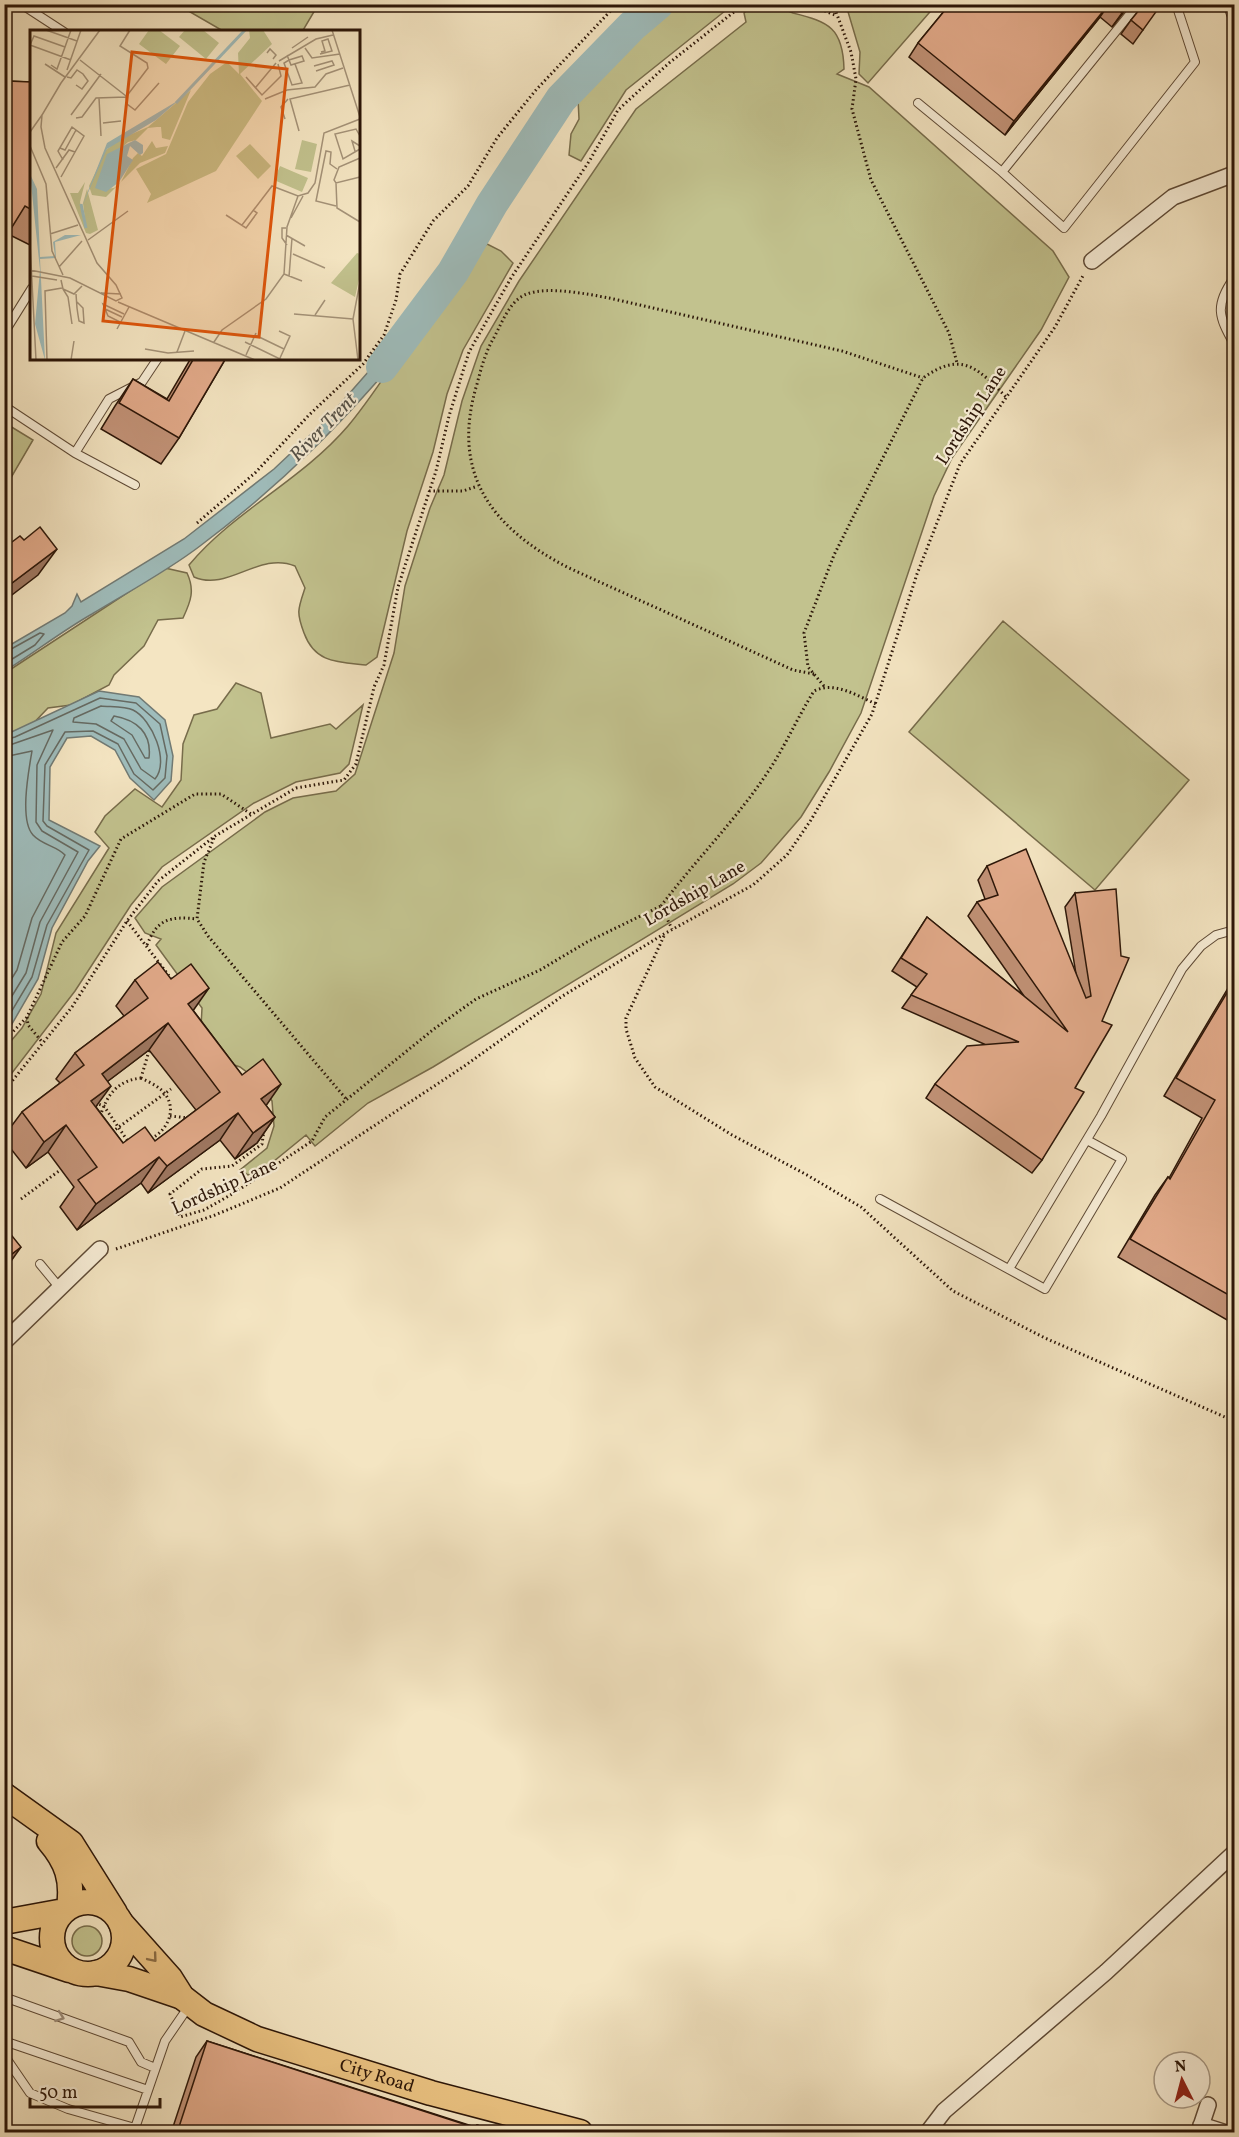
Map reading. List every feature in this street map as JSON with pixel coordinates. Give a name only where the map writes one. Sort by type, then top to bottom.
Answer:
[{"type":"main road","points":[[4,1795],[27,1813],[59,1853],[68,1870],[72,1886],[67,1909],[54,1926],[53,1945],[62,1963],[85,1972],[112,1966],[121,1953],[125,1939],[118,1918],[95,1902],[80,1903],[67,1909],[4,1922]]},
{"type":"main road","name":"City Road","points":[[27,1813],[71,1843],[118,1918],[186,2000],[204,2014],[257,2039],[431,2093],[580,2133]]},
{"type":"main road","name":"City Road","points":[[4,1948],[85,1972],[129,1979],[186,2000]]},
{"type":"street","points":[[1092,261],[1173,197],[1234,174]]},
{"type":"street","points":[[4,1342],[99,1249]]},
{"type":"street","points":[[928,2133],[944,2111],[1106,1972],[1234,1853]]},
{"type":"street","points":[[1206,2110],[1200,2129],[1223,2133]]},
{"type":"lane","points":[[21,4],[61,30]]},
{"type":"lane","points":[[1002,172],[1138,4]]},
{"type":"lane","points":[[918,103],[1002,172],[1064,228],[1195,63],[1176,4]]},
{"type":"lane","points":[[1227,4],[1234,22]]},
{"type":"lane","points":[[1234,278],[1220,306],[1221,319],[1234,344]]},
{"type":"lane","points":[[4,333],[30,291]]},
{"type":"lane","points":[[75,453],[109,399],[142,382],[158,360]]},
{"type":"lane","points":[[4,406],[75,453],[135,485]]},
{"type":"lane","points":[[1009,1269],[1087,1140],[1182,969],[1201,946],[1216,935],[1234,930]]},
{"type":"lane","points":[[880,1199],[1045,1289],[1122,1159],[1087,1140]]},
{"type":"lane","points":[[40,1264],[59,1287]]},
{"type":"lane","points":[[4,1997],[129,2042],[141,2062],[155,2068]]},
{"type":"lane","points":[[4,2055],[30,2093],[68,2109],[134,2130],[165,2041],[186,2000]]},
{"type":"lane","points":[[4,2041],[148,2090]]},
{"type":"path","points":[[197,524],[255,473],[309,415],[363,364],[384,335],[396,300],[400,274],[433,220],[468,186],[497,138],[535,91],[617,4]]},
{"type":"path","points":[[4,1091],[72,1007],[127,921],[158,881],[215,836],[251,814],[296,788],[344,780],[356,764],[374,687],[384,665],[398,587],[429,491],[469,352],[511,278],[565,199],[618,110],[669,63],[744,4]]},
{"type":"path","points":[[808,4],[835,15]]},
{"type":"path","points":[[833,4],[850,52],[856,79],[852,109],[871,180],[949,333],[957,363]]},
{"type":"path","name":"Lordship Lane","points":[[99,1249],[109,1251],[153,1238],[280,1188],[463,1067],[561,997],[672,929],[753,885],[787,855],[812,820],[872,714],[917,574],[960,464],[1055,327],[1092,261]]},
{"type":"path","points":[[814,674],[793,670],[540,553],[506,526],[478,486],[467,446],[469,408],[487,351],[513,303],[527,294],[574,293],[609,298],[842,351],[923,378]]},
{"type":"path","points":[[825,686],[808,667],[804,633],[834,555],[923,378],[941,365],[957,363],[969,367],[986,378],[1006,398]]},
{"type":"path","points":[[429,491],[463,491],[478,486]]},
{"type":"path","points":[[264,1128],[262,1144],[232,1166],[202,1169],[170,1194],[180,1217],[204,1210],[312,1141],[326,1118],[434,1029],[476,999],[540,970],[587,942],[660,906],[687,871],[730,823],[773,764],[814,691],[825,686],[840,689],[876,704]]},
{"type":"path","points":[[4,1041],[27,1017],[62,942],[85,916],[121,839],[195,794],[221,794],[251,814]]},
{"type":"path","points":[[215,836],[204,862],[197,920],[347,1100]]},
{"type":"path","points":[[660,906],[672,929]]},
{"type":"path","points":[[147,945],[153,930],[162,922],[178,917],[197,920]]},
{"type":"path","points":[[127,921],[175,984]]},
{"type":"path","points":[[27,1017],[27,1025],[44,1043]]},
{"type":"path","points":[[141,1078],[149,1051]]},
{"type":"path","points":[[141,1078],[165,1094],[170,1104],[170,1116],[159,1135],[146,1141],[91,1147],[104,1106],[118,1084],[141,1078]]},
{"type":"path","points":[[110,1134],[171,1089]]},
{"type":"path","points":[[94,1103],[104,1106],[132,1151]]},
{"type":"path","points":[[95,1113],[104,1106]]},
{"type":"path","points":[[170,1116],[197,1118]]},
{"type":"path","points":[[82,1154],[100,1140]]},
{"type":"path","points":[[86,1141],[98,1155]]},
{"type":"path","points":[[121,1150],[129,1144]]},
{"type":"path","points":[[21,1199],[65,1166]]},
{"type":"green space","points":[[178,5],[318,5],[303,30],[221,30]]},
{"type":"green space","points":[[675,5],[720,5],[725,11],[626,90],[581,161],[569,155],[571,134],[579,119],[578,98],[609,60],[636,33]]},
{"type":"green space","points":[[752,5],[778,6],[816,20],[832,29],[841,44],[843,55],[844,69],[837,74],[869,87],[1053,251],[1069,277],[1041,330],[952,458],[934,496],[861,713],[801,817],[761,863],[733,884],[433,1067],[368,1103],[315,1146],[306,1135],[263,1170],[248,1175],[240,1170],[267,1148],[274,1126],[272,1101],[260,1082],[240,1067],[223,1061],[201,1027],[202,1008],[156,945],[161,939],[145,933],[135,918],[162,887],[265,812],[293,798],[336,791],[355,774],[394,653],[405,586],[430,508],[444,475],[462,401],[481,346],[519,281],[636,109],[746,22],[744,13]]},
{"type":"green space","points":[[846,5],[936,5],[868,83],[859,74],[860,52]]},
{"type":"green space","points":[[487,244],[501,251],[513,263],[463,350],[447,394],[433,452],[407,531],[377,657],[366,665],[328,659],[314,650],[301,626],[299,610],[305,588],[295,566],[282,563],[269,564],[219,580],[207,580],[194,577],[189,565],[226,528],[310,463],[348,426],[430,309],[466,264]]},
{"type":"green space","points":[[5,423],[33,440],[5,488]]},
{"type":"green space","points":[[165,568],[187,573],[191,585],[191,596],[183,618],[158,620],[144,646],[114,675],[109,685],[71,705],[48,708],[5,753],[5,673]]},
{"type":"green space","points":[[1003,621],[1189,780],[1095,890],[909,732]]},
{"type":"green space","points":[[236,683],[261,693],[271,738],[330,724],[336,729],[363,705],[349,764],[340,773],[296,782],[254,803],[162,867],[131,905],[75,991],[5,1082],[5,1048],[22,1028],[41,994],[56,933],[109,848],[95,832],[105,816],[135,789],[162,807],[181,780],[183,744],[194,715],[217,709]]},
{"type":"green space","points":[[87,1926],[98,1930],[102,1941],[98,1952],[87,1956],[76,1952],[72,1941],[76,1930]]},
{"type":"water","points":[[405,330],[415,337],[390,367],[340,422],[260,498],[174,564],[5,671],[5,648],[65,613],[72,606],[77,594],[81,602],[184,539],[274,469],[326,420]]},
{"type":"water","points":[[99,691],[139,697],[165,720],[173,756],[171,781],[154,800],[130,778],[115,750],[91,736],[67,738],[50,767],[49,820],[100,846],[88,861],[52,928],[38,979],[5,1036],[5,735]]},
{"type":"building","points":[[950,4],[1109,4],[1014,121],[918,43]]},
{"type":"building","points":[[1111,4],[1128,4],[1122,13]]},
{"type":"building","points":[[1144,4],[1152,4],[1158,9],[1143,30],[1131,20]]},
{"type":"building","points":[[7,81],[30,82],[30,209],[25,206],[4,240],[4,102]]},
{"type":"building","points":[[193,360],[225,360],[179,438],[119,403],[133,379],[169,401]]},
{"type":"building","points":[[40,527],[57,549],[4,589],[4,548],[20,536],[24,540]]},
{"type":"building","points":[[1026,849],[1086,998],[1091,996],[1075,893],[1116,889],[1121,956],[1129,958],[1102,1021],[1112,1025],[1075,1088],[1084,1092],[1042,1160],[935,1084],[967,1046],[1019,1042],[911,995],[927,974],[901,958],[927,917],[1068,1032],[977,902],[998,895],[987,866]]},
{"type":"building","points":[[158,962],[171,979],[191,964],[209,988],[188,1004],[242,1075],[263,1059],[281,1084],[261,1099],[275,1117],[253,1133],[238,1113],[167,1166],[159,1157],[96,1204],[78,1180],[97,1167],[66,1125],[44,1142],[22,1112],[84,1065],[75,1053],[148,998],[135,980]],"holes":[[[168,1023],[220,1092],[155,1141],[145,1127],[123,1143],[91,1101],[111,1086],[102,1074]]]},
{"type":"building","points":[[1234,981],[1234,1298],[1130,1239],[1168,1177],[1170,1179],[1215,1100],[1176,1078]]},
{"type":"building","points":[[4,1226],[21,1247],[4,1260]]},
{"type":"building","points":[[207,2041],[476,2128],[477,2125],[503,2133],[177,2133]]},
{"type":"waterway","name":"River Trent","points":[[382,367],[453,272],[492,204],[561,99],[632,26],[658,4]]}]
